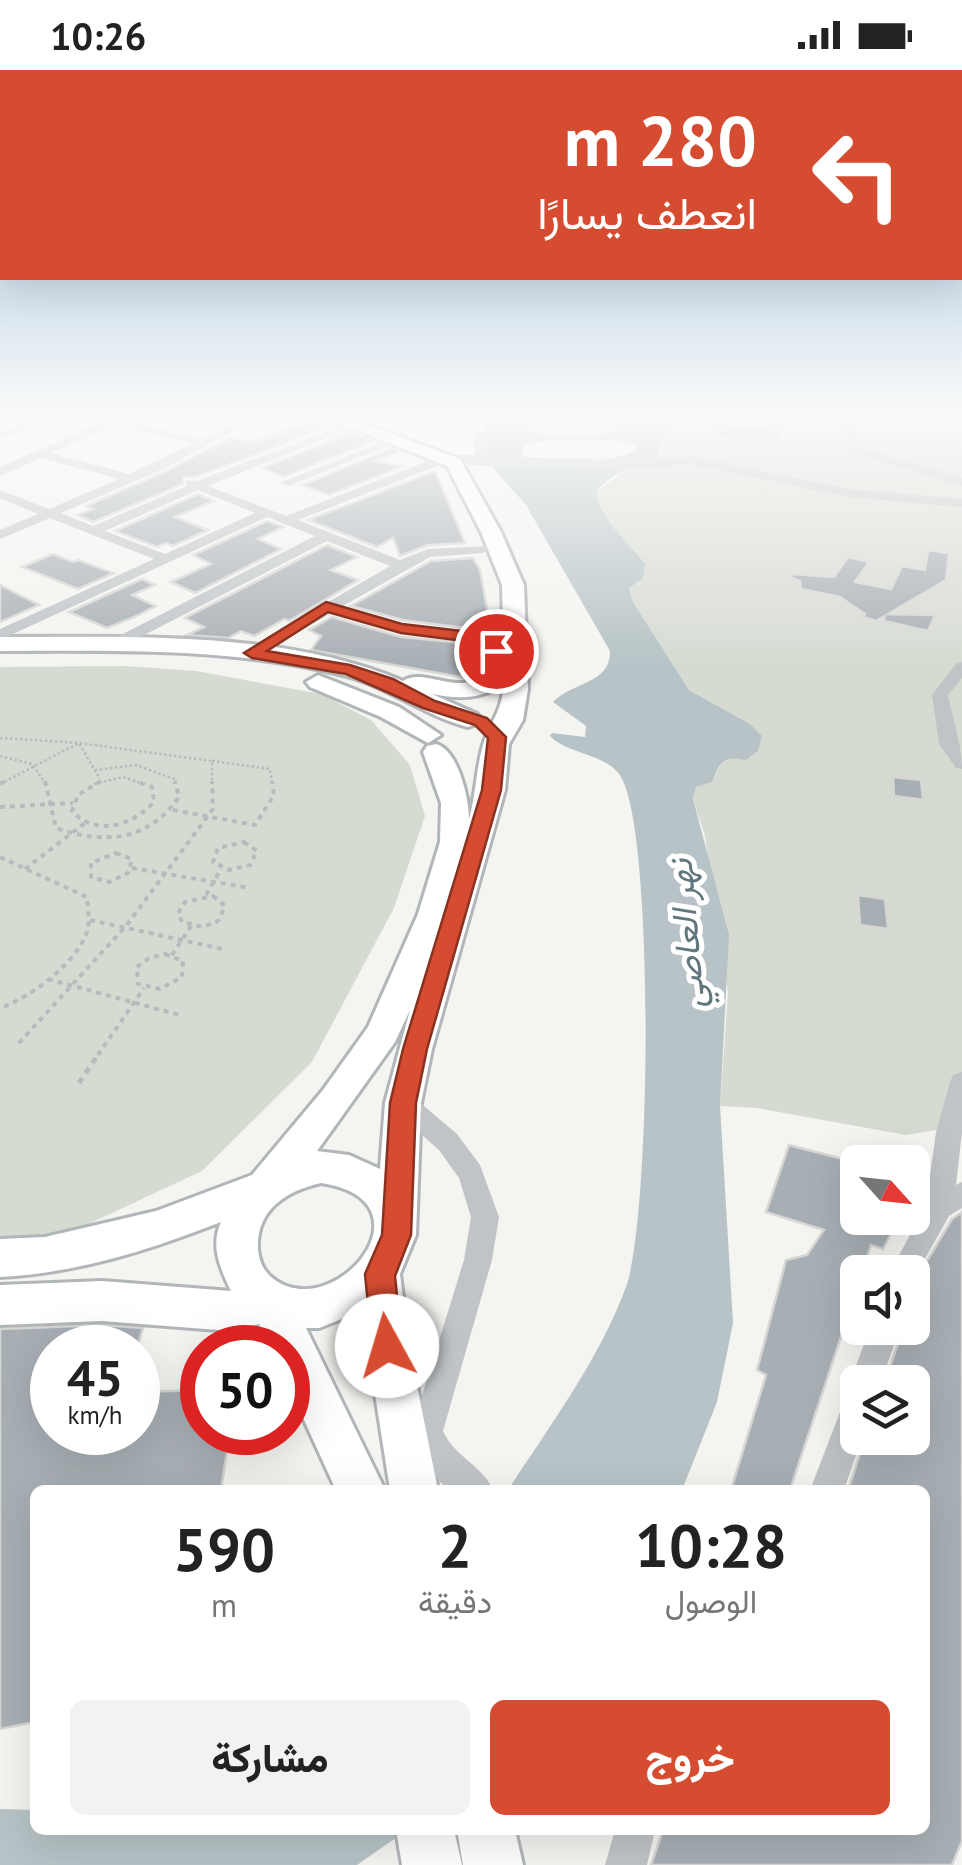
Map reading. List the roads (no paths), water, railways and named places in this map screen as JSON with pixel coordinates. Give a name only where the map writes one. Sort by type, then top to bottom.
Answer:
[{"type":"main road","points":[[0,658],[118,656],[283,674],[332,685],[432,743],[470,758],[482,755],[482,728],[500,701],[496,586],[461,499]]},
{"type":"main road","points":[[360,1485],[270,1301],[249,1283],[237,1260],[237,1233],[247,1208],[336,1100],[383,1033],[433,914],[454,842],[455,803],[432,743],[438,724],[482,728],[510,720],[516,689],[513,585],[474,499]]},
{"type":"main road","points":[[0,644],[115,644],[252,653],[464,692],[481,690],[498,676]]},
{"type":"main road","points":[[350,670],[482,728]]},
{"type":"main road","points":[[0,1305],[102,1301],[231,1311],[270,1301],[298,1309],[329,1307],[357,1294],[380,1274],[392,1256],[396,1235],[403,1103],[415,1049],[491,790],[482,728]]},
{"type":"main road","points":[[0,1258],[45,1256],[156,1229],[266,1187],[290,1172],[316,1166],[343,1167],[367,1177],[385,1193],[395,1215]]},
{"type":"main road","points":[[380,1274],[387,1346],[438,1478]]},
{"type":"main road","points":[[426,1835],[432,1865]]},
{"type":"main road","points":[[487,1835],[494,1865]]},
{"type":"street","points":[[11,499],[166,559]]},
{"type":"street","points":[[0,535],[82,499]]},
{"type":"street","points":[[93,531],[168,499]]},
{"type":"street","points":[[230,499],[400,565]]},
{"type":"street","points":[[286,520],[335,499]]},
{"type":"street","points":[[918,499],[962,503]]},
{"type":"street","points":[[0,635],[266,513]]},
{"type":"street","points":[[115,644],[326,536]]},
{"type":"street","points":[[252,653],[400,565],[428,553],[483,549]]},
{"type":"street","points":[[326,607],[401,628],[496,640]]},
{"type":"street","points":[[962,667],[940,695],[948,744],[962,764]]},
{"type":"street","points":[[915,1255],[950,1200],[949,1132],[962,1082]]},
{"type":"street","points":[[403,1103],[448,1142],[471,1172],[485,1217],[478,1260],[427,1431],[438,1478]]},
{"type":"street","points":[[829,1485],[840,1455]]},
{"type":"street","points":[[626,1865],[634,1835]]},
{"type":"water","name":"نهر العاصي","points":[[520,499],[598,499],[610,524],[645,564],[643,578],[629,588],[633,602],[689,690],[750,724],[762,736],[758,751],[746,760],[723,762],[712,782],[696,787],[693,799],[729,935],[720,1106],[733,1323],[717,1402],[684,1485],[511,1485],[588,1366],[626,1287],[641,1187],[646,1028],[640,871],[632,813],[621,777],[607,763],[550,736],[552,733],[585,737],[586,726],[553,702],[604,670],[610,651]]},
{"type":"water","points":[[0,1809],[30,1810],[30,1835],[400,1835],[357,1865],[0,1865]]}]
